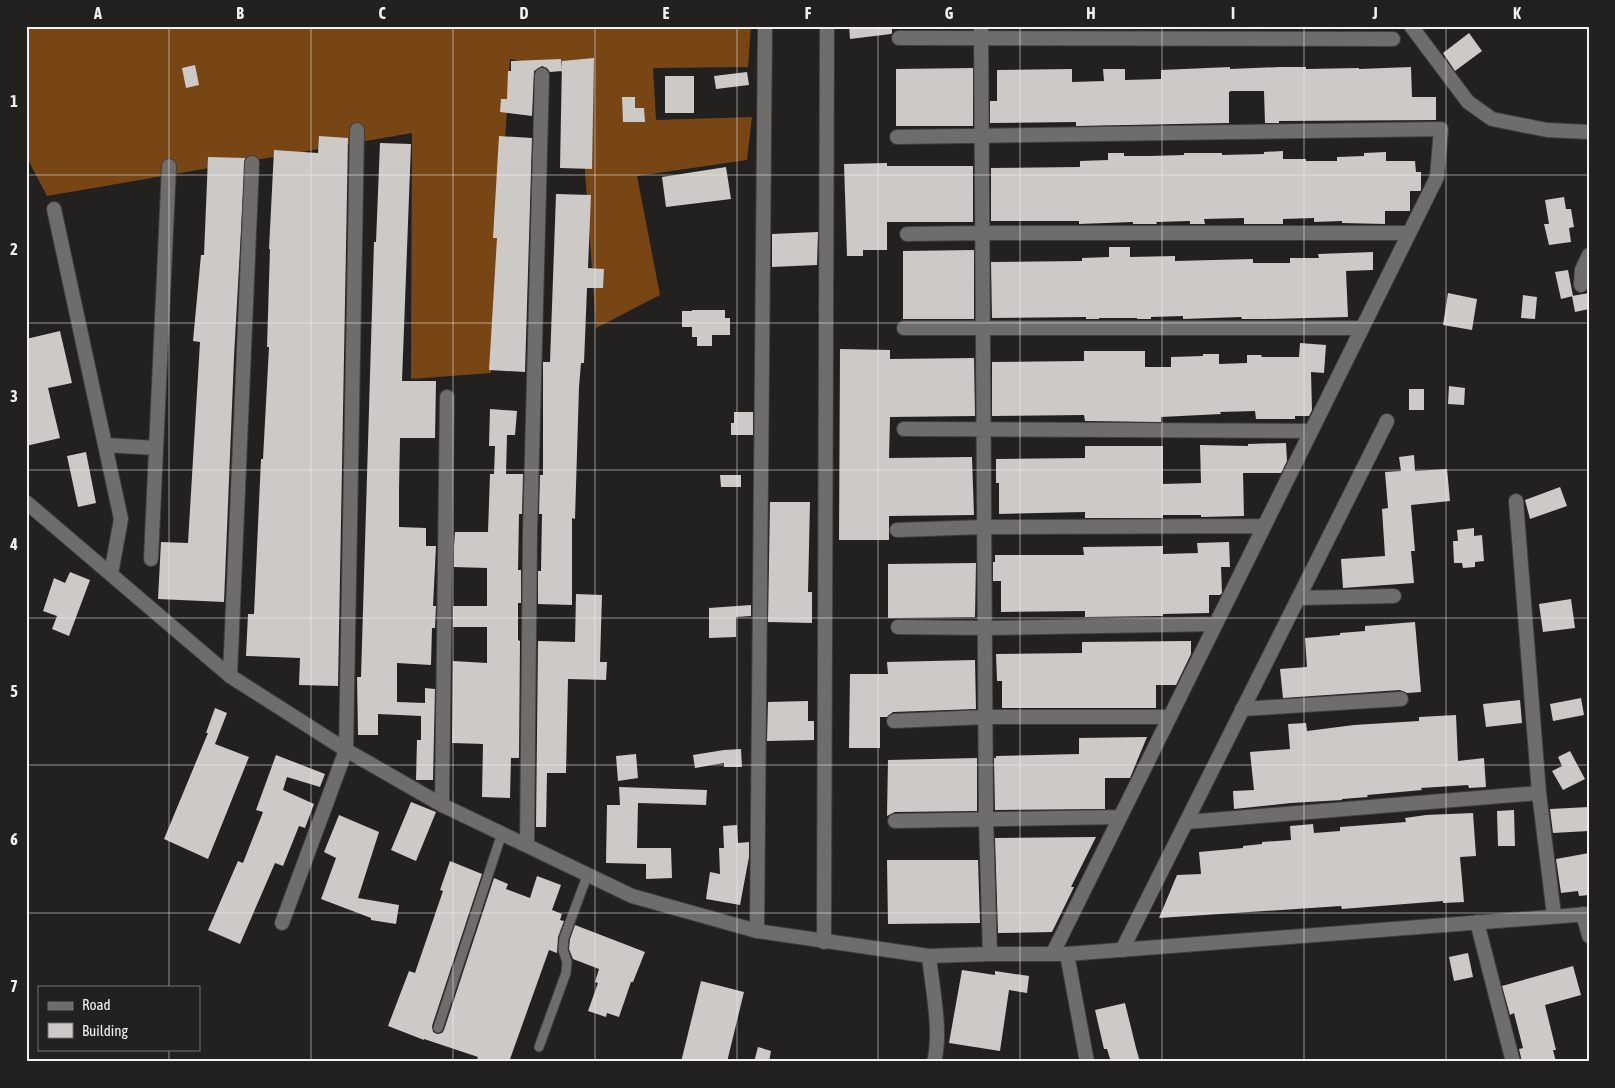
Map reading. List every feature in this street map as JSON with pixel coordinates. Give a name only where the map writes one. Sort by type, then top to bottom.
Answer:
[{"type":"street","points":[[757,931],[765,26]]},
{"type":"street","points":[[824,942],[827,26]]},
{"type":"street","points":[[1412,26],[1468,102],[1492,119],[1547,130],[1589,132]]},
{"type":"street","points":[[980,32],[986,819],[990,954]]},
{"type":"street","points":[[899,38],[980,32],[1393,39]]},
{"type":"street","points":[[527,844],[530,532],[542,74]]},
{"type":"street","points":[[897,137],[1441,129],[1437,177],[1052,954]]},
{"type":"street","points":[[282,923],[346,750],[357,130]]},
{"type":"street","points":[[230,676],[252,163]]},
{"type":"street","points":[[151,559],[169,166]]},
{"type":"street","points":[[54,209],[121,519],[111,574]]},
{"type":"street","points":[[907,234],[1410,233]]},
{"type":"street","points":[[1581,285],[1582,270],[1589,255]]},
{"type":"street","points":[[904,328],[1362,328]]},
{"type":"street","points":[[442,805],[447,396]]},
{"type":"street","points":[[1122,950],[1387,421]]},
{"type":"street","points":[[904,429],[1311,431]]},
{"type":"street","points":[[105,445],[156,448]]},
{"type":"street","points":[[1516,501],[1539,793],[1554,915]]},
{"type":"street","points":[[26,502],[230,676],[346,750],[442,805],[527,844],[587,876],[632,896],[757,931],[929,956],[1068,954],[1586,914],[1589,936]]},
{"type":"street","points":[[897,530],[984,527],[1264,526]]},
{"type":"street","points":[[1298,598],[1394,596]]},
{"type":"street","points":[[898,627],[985,628],[1216,624]]},
{"type":"street","points":[[1242,709],[1401,699]]},
{"type":"street","points":[[894,721],[986,717],[1170,717]]},
{"type":"street","points":[[1187,822],[1539,793]]},
{"type":"street","points":[[895,821],[1120,817]]},
{"type":"street","points":[[1477,922],[1513,1062]]},
{"type":"street","points":[[1068,954],[1086,1062]]},
{"type":"street","points":[[929,956],[936,1028],[934,1062]]},
{"type":"lane","points":[[438,1028],[502,833]]},
{"type":"lane","points":[[539,1046],[566,973],[567,962],[563,950],[564,938],[587,876]]},
{"type":"shaded area","points":[[26,26],[751,26],[748,67],[653,68],[656,120],[752,117],[747,160],[637,176],[660,295],[596,328],[578,70],[510,59],[491,373],[411,379],[412,133],[47,196],[26,156]]},
{"type":"building","points":[[849,26],[892,26],[892,33],[850,39]]},
{"type":"building","points":[[1469,33],[1482,51],[1455,71],[1443,53]]},
{"type":"building","points":[[594,58],[592,169],[560,168],[562,61]]},
{"type":"building","points":[[561,59],[562,71],[550,72],[542,66],[534,71],[532,116],[500,112],[501,99],[507,99],[508,71],[511,71],[511,61]]},
{"type":"building","points":[[195,65],[199,85],[186,88],[182,68]]},
{"type":"building","points":[[1230,67],[1230,69],[1306,67],[1306,69],[1359,69],[1411,67],[1412,97],[1436,97],[1436,120],[1279,121],[1279,123],[1265,123],[1264,91],[1231,91],[1229,92],[1229,123],[1076,126],[1076,122],[990,123],[990,101],[997,101],[997,70],[1072,69],[1072,82],[1104,81],[1103,69],[1125,69],[1125,80],[1161,79],[1161,70]]},
{"type":"building","points":[[973,68],[973,126],[896,126],[896,69]]},
{"type":"building","points":[[747,72],[749,85],[716,89],[714,76]]},
{"type":"building","points":[[665,76],[694,76],[694,113],[665,113]]},
{"type":"building","points":[[622,97],[635,97],[635,108],[644,108],[645,122],[623,122]]},
{"type":"building","points":[[319,136],[348,138],[338,686],[299,685],[300,658],[246,656],[248,614],[254,614],[261,459],[263,459],[269,347],[267,347],[269,249],[274,150],[318,153]]},
{"type":"building","points":[[499,136],[532,138],[525,372],[489,370],[497,238],[493,238]]},
{"type":"building","points":[[380,143],[411,144],[402,381],[436,381],[435,438],[400,438],[399,489],[399,527],[426,528],[426,546],[436,546],[433,606],[436,606],[435,628],[432,628],[431,665],[397,663],[397,702],[425,703],[425,688],[435,689],[433,780],[416,780],[417,740],[421,740],[421,716],[378,714],[378,735],[358,735],[357,677],[361,677],[374,242],[376,242]]},
{"type":"building","points":[[1283,151],[1283,159],[1306,159],[1306,161],[1337,161],[1337,157],[1364,156],[1364,153],[1386,152],[1386,161],[1415,161],[1416,172],[1421,172],[1421,190],[1410,191],[1410,211],[1385,211],[1385,224],[1342,223],[1342,221],[1314,222],[1314,218],[1283,219],[1283,224],[1244,224],[1244,218],[1204,219],[1205,224],[1190,224],[1190,221],[1156,222],[1157,224],[1133,224],[1133,222],[1079,224],[1079,221],[991,221],[991,168],[1080,167],[1080,161],[1108,160],[1108,153],[1124,153],[1124,156],[1150,156],[1184,155],[1184,153],[1222,153],[1222,155],[1264,154],[1264,152]]},
{"type":"building","points":[[208,157],[245,158],[234,357],[224,602],[158,599],[161,542],[188,543],[200,342],[193,341],[201,255],[204,255]]},
{"type":"building","points":[[887,163],[887,166],[973,166],[973,222],[887,222],[887,250],[863,250],[863,256],[847,256],[844,164]]},
{"type":"building","points":[[726,167],[731,199],[666,207],[662,177]]},
{"type":"building","points":[[556,194],[591,195],[588,268],[604,269],[603,288],[587,288],[584,363],[581,363],[579,387],[575,519],[572,518],[572,605],[538,604],[538,571],[541,571],[542,514],[539,514],[540,475],[543,475],[543,362],[550,362]]},
{"type":"building","points":[[1564,197],[1566,209],[1571,209],[1574,227],[1569,228],[1571,242],[1549,245],[1544,224],[1549,224],[1545,200]]},
{"type":"building","points":[[818,232],[817,265],[772,267],[772,234]]},
{"type":"building","points":[[1109,247],[1130,247],[1130,257],[1175,256],[1175,261],[1253,259],[1253,263],[1290,263],[1290,258],[1319,258],[1318,254],[1373,252],[1373,270],[1346,271],[1348,317],[1265,319],[1242,319],[1241,317],[1183,319],[1183,316],[1151,317],[1151,319],[1086,319],[1086,317],[992,318],[991,262],[1082,261],[1082,258],[1109,257]]},
{"type":"building","points":[[974,250],[974,319],[903,319],[903,251]]},
{"type":"building","points":[[1568,270],[1573,296],[1561,299],[1555,272]]},
{"type":"building","points":[[1448,293],[1477,299],[1472,330],[1443,325]]},
{"type":"building","points":[[1589,293],[1589,309],[1575,312],[1572,296]]},
{"type":"building","points":[[1523,295],[1537,297],[1535,319],[1521,318]]},
{"type":"building","points":[[725,310],[725,318],[730,318],[730,335],[712,335],[712,346],[697,346],[697,337],[692,337],[692,327],[682,327],[682,311]]},
{"type":"building","points":[[60,331],[72,383],[48,388],[60,438],[26,446],[26,339]]},
{"type":"building","points":[[1300,343],[1326,345],[1324,373],[1311,372],[1312,410],[1309,416],[1295,416],[1295,419],[1256,419],[1255,411],[1220,412],[1221,414],[1161,417],[1161,422],[1085,421],[1084,415],[992,416],[992,362],[1084,361],[1084,351],[1145,351],[1145,367],[1171,367],[1171,357],[1203,356],[1203,354],[1219,354],[1219,364],[1247,363],[1247,355],[1299,357]]},
{"type":"building","points":[[840,349],[890,350],[890,359],[974,358],[975,416],[890,417],[889,458],[972,457],[974,515],[889,516],[889,540],[839,540]]},
{"type":"building","points":[[1449,386],[1465,388],[1464,405],[1448,404]]},
{"type":"building","points":[[1409,389],[1424,389],[1424,410],[1409,410]]},
{"type":"building","points":[[490,409],[517,411],[515,435],[507,435],[506,474],[523,474],[522,514],[519,514],[518,570],[521,570],[521,603],[518,603],[518,640],[520,641],[519,758],[511,758],[510,798],[482,797],[483,744],[452,743],[453,661],[487,663],[487,627],[453,627],[453,606],[487,606],[487,568],[454,567],[454,546],[455,532],[488,532],[490,474],[494,474],[495,446],[489,446]]},
{"type":"building","points":[[734,412],[753,412],[753,435],[731,435],[731,423],[734,423]]},
{"type":"building","points":[[1286,443],[1287,461],[1281,473],[1243,473],[1244,516],[1201,517],[1201,515],[1163,515],[1163,518],[1085,518],[1085,512],[999,514],[999,483],[996,483],[996,459],[1085,458],[1085,446],[1163,446],[1163,484],[1201,483],[1200,445],[1248,446],[1248,444]]},
{"type":"building","points":[[86,452],[96,503],[78,507],[67,456]]},
{"type":"building","points":[[1414,455],[1415,471],[1447,469],[1450,501],[1411,505],[1415,551],[1411,551],[1414,583],[1343,588],[1341,559],[1385,556],[1382,509],[1388,508],[1385,472],[1401,471],[1399,457]]},
{"type":"building","points":[[720,475],[741,475],[741,487],[721,487]]},
{"type":"building","points":[[1560,487],[1567,506],[1530,519],[1525,500]]},
{"type":"building","points":[[770,502],[810,502],[808,592],[812,592],[812,623],[768,622]]},
{"type":"building","points":[[1474,528],[1474,536],[1482,535],[1484,561],[1475,562],[1475,567],[1463,568],[1462,563],[1454,563],[1453,541],[1458,541],[1457,530]]},
{"type":"building","points":[[1229,542],[1230,567],[1221,567],[1222,593],[1220,595],[1209,595],[1209,613],[1163,614],[1163,616],[1085,617],[1085,611],[1001,612],[1001,581],[993,581],[995,555],[1084,555],[1083,547],[1163,546],[1163,554],[1198,553],[1197,543]]},
{"type":"building","points":[[976,563],[975,617],[888,618],[888,564]]},
{"type":"building","points":[[70,572],[90,580],[69,636],[52,629],[57,616],[43,611],[54,578],[65,583]]},
{"type":"building","points":[[576,594],[602,595],[600,662],[607,662],[606,680],[568,679],[566,773],[547,773],[546,827],[536,827],[538,641],[575,642]]},
{"type":"building","points":[[1571,599],[1575,628],[1543,632],[1539,604]]},
{"type":"building","points":[[751,605],[751,616],[736,617],[736,637],[709,638],[709,608]]},
{"type":"building","points":[[1415,622],[1421,692],[1407,693],[1400,690],[1283,698],[1280,669],[1307,667],[1305,638],[1365,631],[1365,626]]},
{"type":"building","points":[[1191,641],[1191,654],[1176,685],[1156,685],[1156,708],[1002,708],[1002,681],[997,681],[996,654],[1082,653],[1082,642]]},
{"type":"building","points":[[975,660],[976,709],[893,712],[887,717],[880,717],[880,748],[849,748],[850,674],[888,674],[887,662]]},
{"type":"building","points":[[1581,698],[1584,715],[1553,721],[1550,704]]},
{"type":"building","points":[[1520,700],[1522,723],[1486,727],[1483,704]]},
{"type":"building","points":[[808,701],[808,721],[814,721],[814,740],[767,741],[768,702]]},
{"type":"building","points":[[215,708],[227,713],[215,744],[249,757],[208,859],[164,839],[208,733],[206,733]]},
{"type":"building","points":[[1456,715],[1458,761],[1484,758],[1486,787],[1469,788],[1468,785],[1421,788],[1422,790],[1367,795],[1368,797],[1342,800],[1234,809],[1233,791],[1254,790],[1250,752],[1290,749],[1288,724],[1306,723],[1307,731],[1354,725],[1419,721],[1419,717]]},
{"type":"building","points":[[1147,737],[1130,778],[1105,778],[1105,809],[995,810],[994,758],[996,756],[1079,754],[1079,738]]},
{"type":"building","points":[[741,749],[742,767],[724,767],[724,763],[695,768],[693,755]]},
{"type":"building","points":[[1570,751],[1585,779],[1563,790],[1552,771],[1562,766],[1558,757]]},
{"type":"building","points":[[636,754],[638,778],[618,781],[616,756]]},
{"type":"building","points":[[276,755],[325,774],[320,787],[287,777],[283,790],[314,804],[305,828],[299,826],[283,866],[275,863],[240,944],[208,930],[238,861],[243,863],[263,812],[256,810]]},
{"type":"building","points":[[977,758],[977,811],[895,812],[887,816],[888,760]]},
{"type":"building","points":[[619,787],[707,790],[706,805],[638,803],[637,848],[671,848],[672,878],[646,879],[646,864],[606,863],[607,805],[620,805]]},
{"type":"building","points":[[411,802],[436,812],[416,861],[391,850]]},
{"type":"building","points":[[1589,807],[1589,831],[1553,833],[1550,809]]},
{"type":"building","points":[[1514,810],[1515,846],[1498,846],[1497,811]]},
{"type":"building","points":[[1473,813],[1476,856],[1460,857],[1464,902],[1443,903],[1443,901],[1342,909],[1341,906],[1159,918],[1177,875],[1201,874],[1199,852],[1243,848],[1243,846],[1262,844],[1262,842],[1291,840],[1290,826],[1313,824],[1314,833],[1340,831],[1340,827],[1406,822],[1405,818],[1426,815]]},
{"type":"building","points":[[339,815],[379,832],[358,898],[399,905],[396,924],[371,920],[371,918],[321,899],[336,858],[324,852]]},
{"type":"building","points":[[737,825],[738,843],[749,842],[749,857],[740,905],[706,899],[710,872],[720,874],[719,848],[724,848],[723,826]]},
{"type":"building","points":[[1096,837],[1071,887],[1074,887],[1052,932],[998,933],[995,838]]},
{"type":"building","points":[[1589,853],[1589,895],[1579,896],[1578,891],[1561,893],[1556,859]]},
{"type":"building","points":[[887,860],[978,860],[980,923],[888,924]]},
{"type":"building","points":[[450,861],[482,874],[432,1026],[433,1032],[437,1034],[442,1033],[444,1030],[494,878],[508,884],[506,889],[530,898],[537,876],[561,885],[552,910],[562,914],[560,920],[564,921],[558,937],[557,953],[549,950],[509,1062],[476,1062],[478,1057],[424,1040],[388,1026],[409,971],[415,973],[443,891],[440,890]]},
{"type":"building","points":[[575,925],[645,952],[633,982],[631,982],[619,1017],[607,1013],[606,1017],[588,1011],[598,983],[595,982],[599,969],[573,959],[569,949]]},
{"type":"building","points":[[1468,953],[1473,977],[1454,981],[1449,957]]},
{"type":"building","points":[[1573,966],[1581,995],[1545,1005],[1556,1050],[1553,1050],[1556,1062],[1522,1062],[1519,1049],[1523,1048],[1514,1013],[1510,1015],[1502,986]]},
{"type":"building","points":[[962,970],[995,975],[995,971],[1029,976],[1027,993],[1009,990],[1000,1051],[949,1043]]},
{"type":"building","points":[[701,981],[744,992],[727,1062],[681,1062]]},
{"type":"building","points":[[1125,1003],[1140,1062],[1111,1062],[1107,1049],[1104,1049],[1095,1010]]},
{"type":"building","points":[[758,1047],[771,1051],[769,1062],[754,1062]]}]
